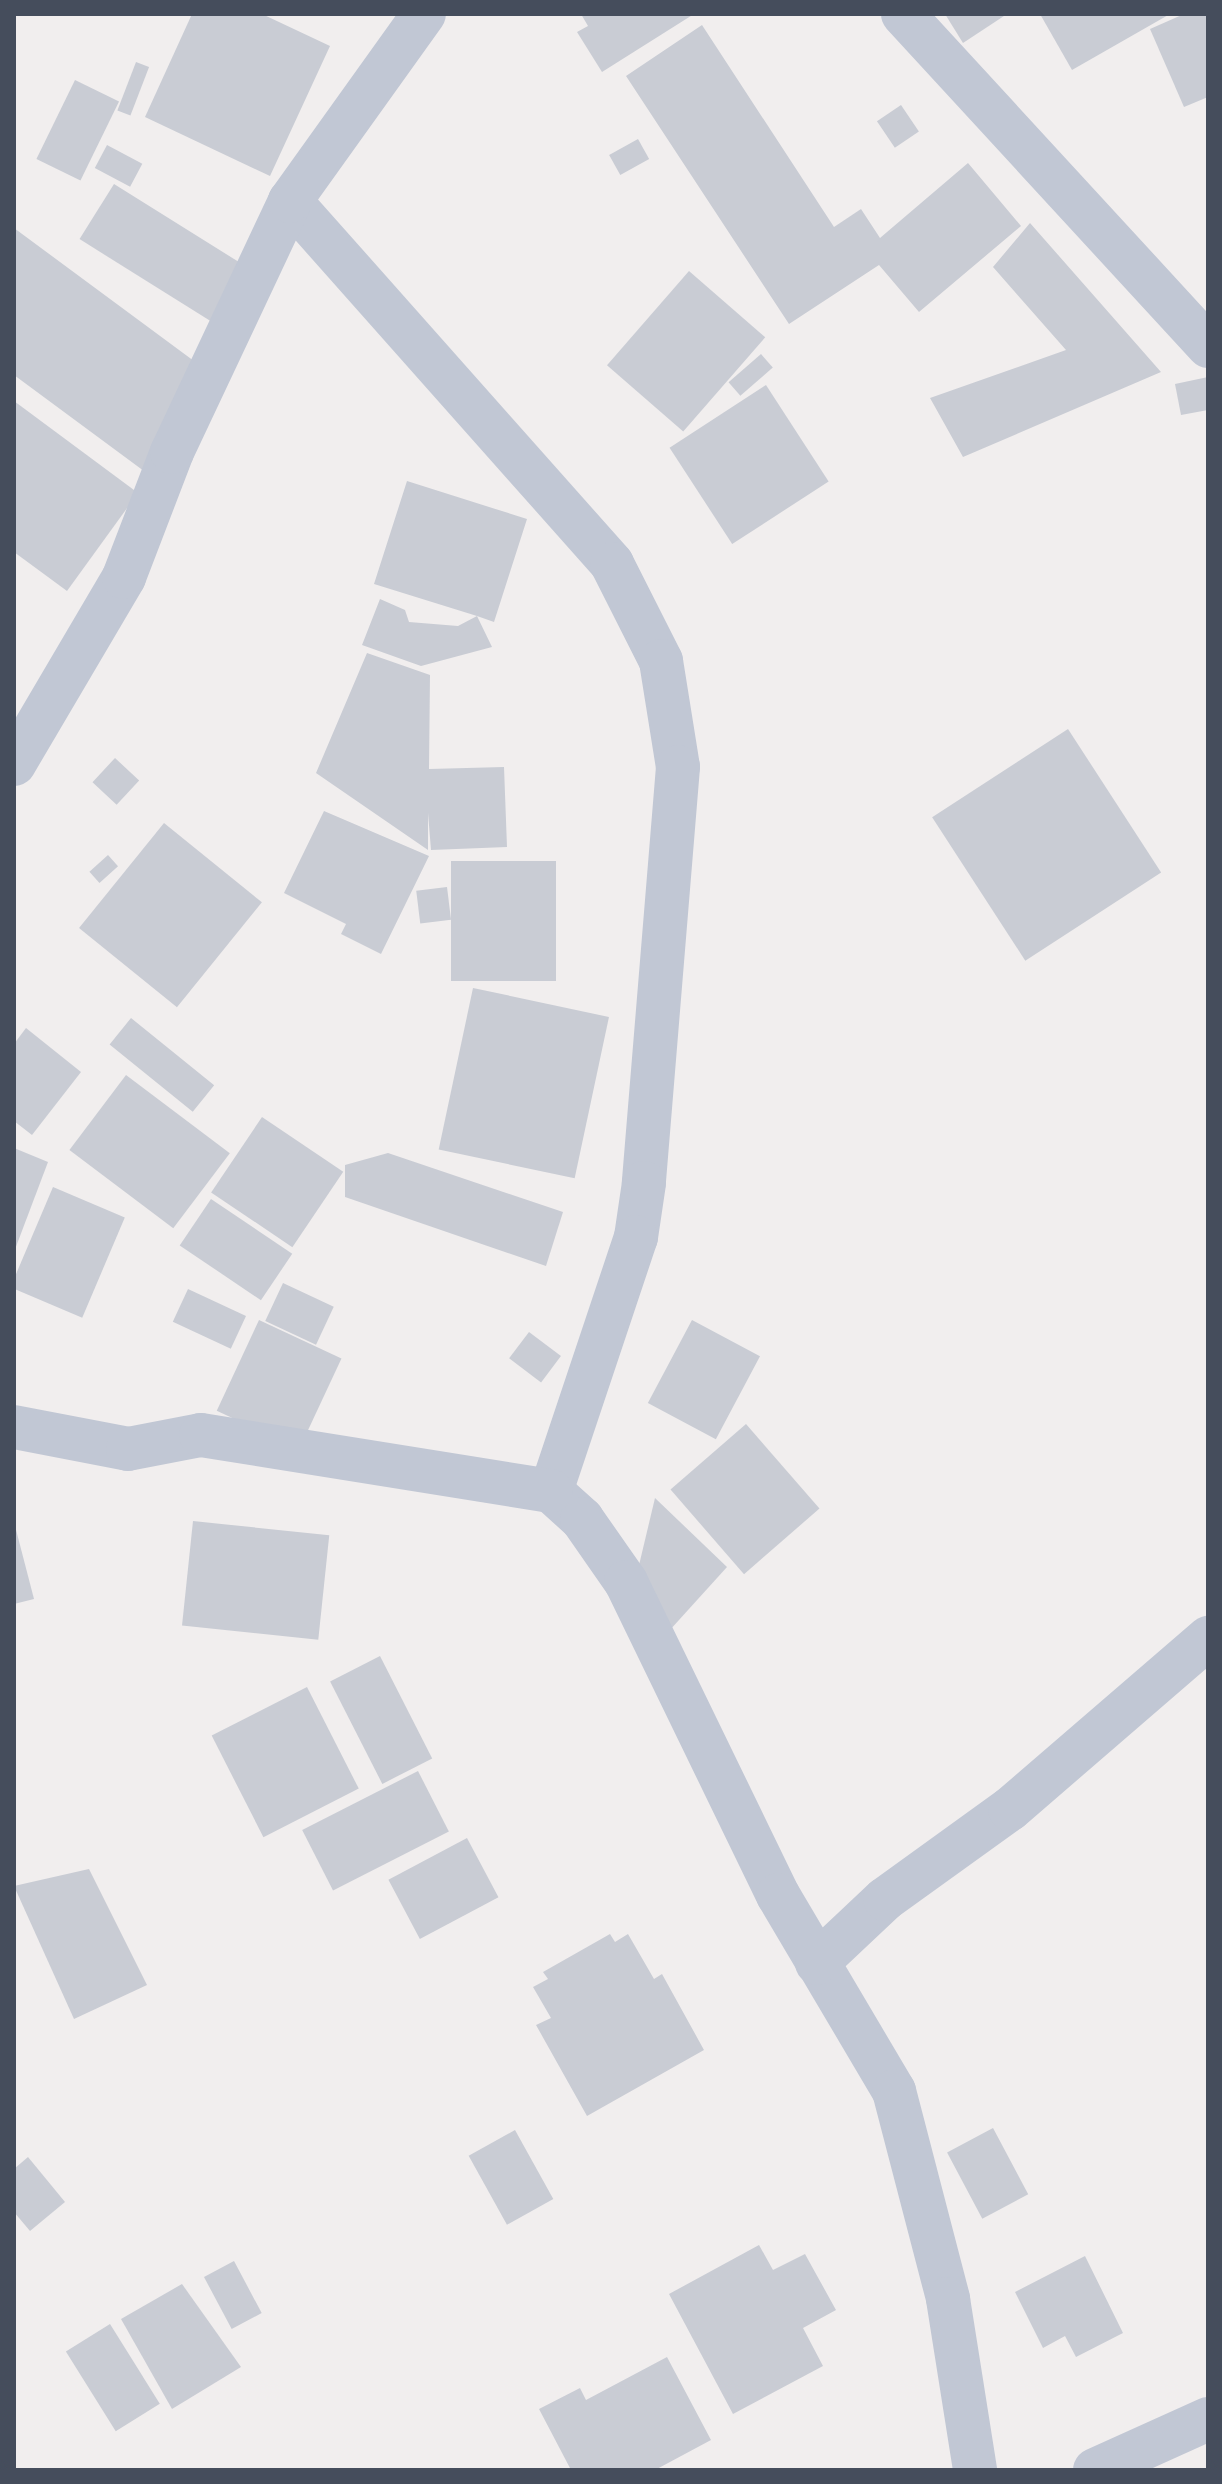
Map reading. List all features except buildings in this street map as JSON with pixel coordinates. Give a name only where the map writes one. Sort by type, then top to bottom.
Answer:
[{"type":"street","points":[[14,764],[124,577],[172,452],[290,201],[424,14]]},
{"type":"street","points":[[903,14],[1208,346]]},
{"type":"street","points":[[290,201],[612,564],[661,661],[673,712],[678,767],[636,1237],[551,1491]]},
{"type":"street","points":[[14,1427],[128,1449],[201,1435],[551,1491],[582,1519],[626,1582],[817,1963],[894,2091],[948,2299],[975,2470]]},
{"type":"street","points":[[817,1963],[885,1899],[1010,1809],[1208,1638]]},
{"type":"street","points":[[1095,2470],[1208,2419]]}]
